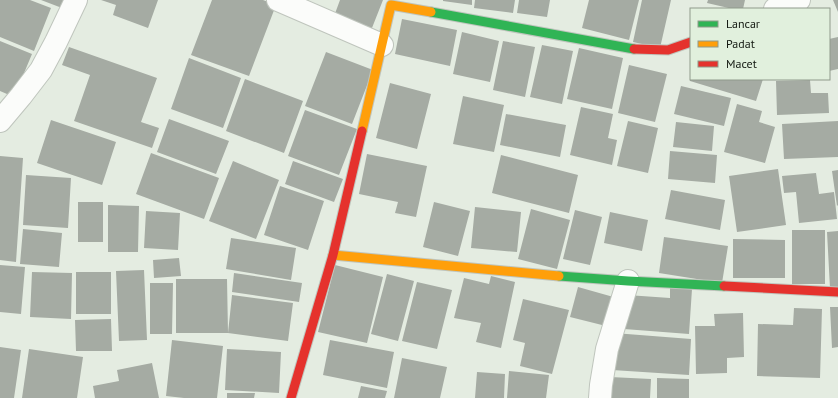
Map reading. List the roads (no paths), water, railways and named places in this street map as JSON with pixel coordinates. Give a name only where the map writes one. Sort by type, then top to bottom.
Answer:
[{"type":"street","points":[[0,121],[41,70],[76,0]]},
{"type":"street","points":[[278,0],[382,45]]},
{"type":"street","points":[[778,8],[799,0]]},
{"type":"street","points":[[291,398],[333,255],[391,2],[636,49],[668,50],[690,42]]},
{"type":"street","points":[[333,255],[628,281],[838,292]]},
{"type":"street","points":[[600,398],[607,348],[628,281]]}]
